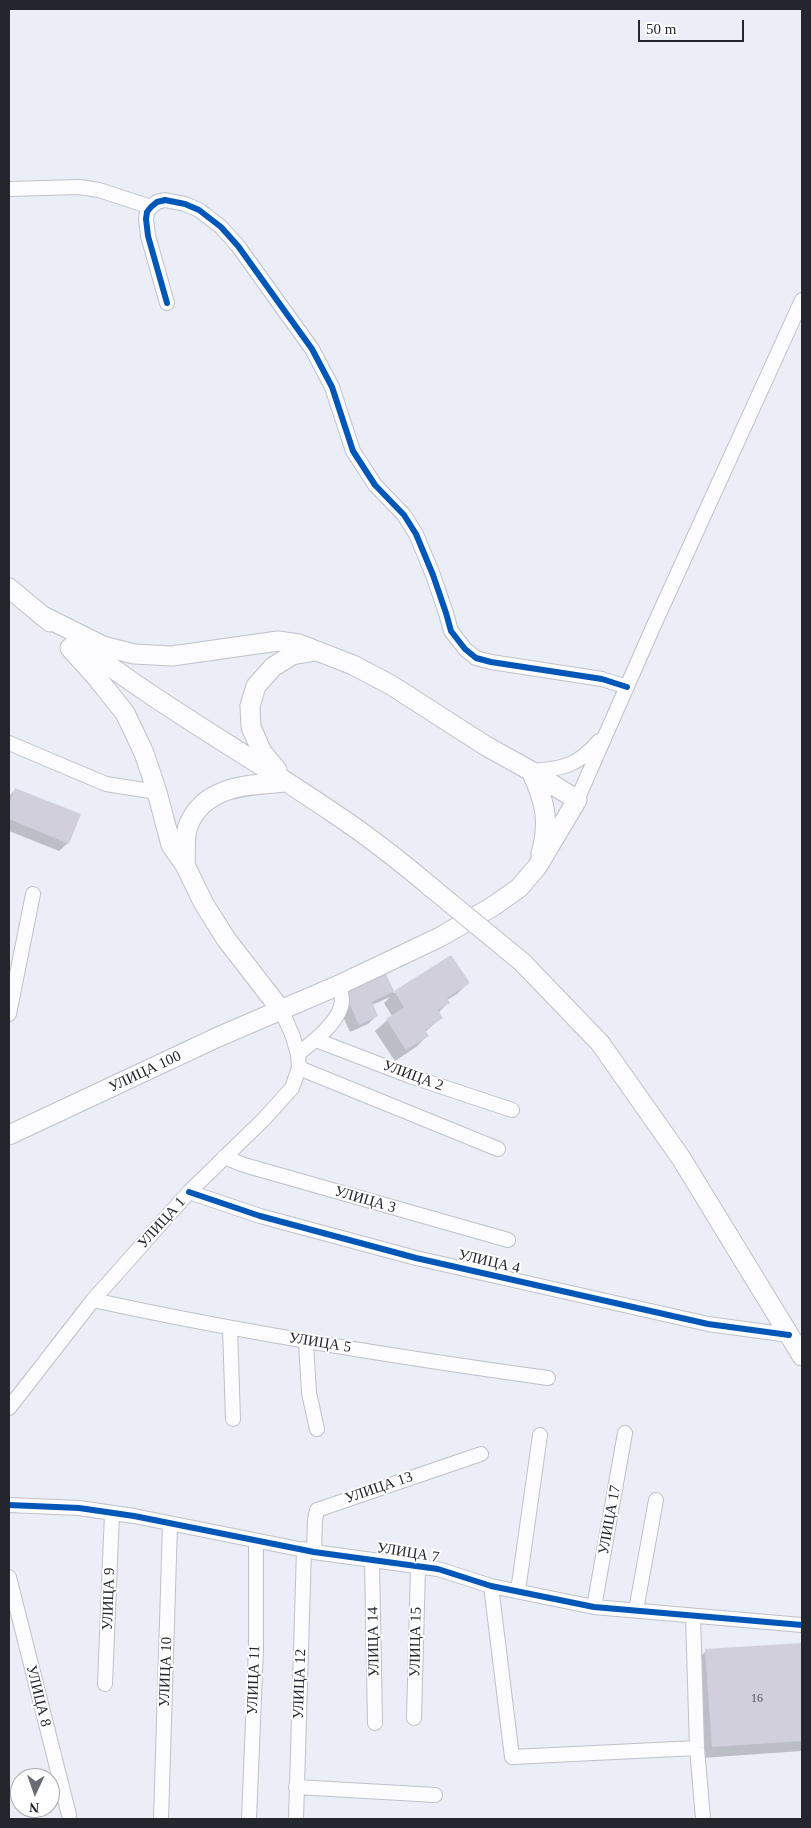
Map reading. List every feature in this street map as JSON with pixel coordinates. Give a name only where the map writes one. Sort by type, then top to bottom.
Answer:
[{"type":"main road","points":[[9,588],[40,615],[106,665],[383,847],[522,962],[600,1043],[681,1158],[802,1356]]},
{"type":"main road","points":[[40,615],[103,646],[134,654],[172,656],[278,642],[299,644],[320,651],[353,665],[391,685],[486,746],[577,800]]},
{"type":"main road","points":[[40,615],[97,678],[125,713],[144,753],[171,845],[185,865],[204,904],[226,939],[281,1010]]},
{"type":"main road","points":[[286,782],[262,752],[251,727],[250,706],[256,686],[273,667],[292,655],[320,651]]},
{"type":"main road","points":[[531,771],[542,794],[545,813],[546,835],[537,867]]},
{"type":"main road","points":[[185,865],[187,827],[197,809],[214,796],[235,787],[286,782]]},
{"type":"main road","name":"УЛИЦА 100","points":[[9,1136],[339,985],[440,937],[492,907],[518,888],[537,867],[577,800]]},
{"type":"main road","points":[[788,1335],[802,1364]]},
{"type":"street","points":[[9,188],[79,187],[99,190],[151,207]]},
{"type":"street","points":[[167,304],[148,236],[146,219],[147,212],[151,207],[157,202],[165,200],[174,201],[199,210],[221,227],[238,246],[312,349],[332,386],[353,451],[375,485],[404,515],[416,534],[433,575],[451,631],[464,649],[476,658],[484,660],[602,679],[627,687]]},
{"type":"street","points":[[577,800],[802,300]]},
{"type":"street","points":[[531,771],[555,770],[571,764],[589,753],[607,731]]},
{"type":"street","points":[[9,743],[106,784],[157,792]]},
{"type":"street","points":[[9,1014],[33,894]]},
{"type":"street","points":[[298,1054],[316,1040],[338,1015],[342,1001],[339,985]]},
{"type":"street","name":"УЛИЦА 1","points":[[9,1408],[93,1300],[189,1192],[264,1119],[292,1088],[298,1068],[298,1054],[281,1010]]},
{"type":"street","name":"УЛИЦА 2","points":[[316,1040],[410,1076],[512,1110]]},
{"type":"street","points":[[298,1068],[498,1149]]},
{"type":"street","name":"УЛИЦА 3","points":[[224,1157],[244,1165],[508,1240]]},
{"type":"street","name":"УЛИЦА 4","points":[[189,1192],[260,1216],[416,1258],[708,1324],[788,1335]]},
{"type":"street","name":"УЛИЦА 5","points":[[93,1300],[306,1342],[548,1378]]},
{"type":"street","points":[[230,1328],[232,1419]]},
{"type":"street","points":[[306,1342],[309,1393],[317,1429]]},
{"type":"street","name":"УЛИЦА 17","points":[[594,1607],[625,1433]]},
{"type":"street","points":[[518,1591],[540,1435]]},
{"type":"street","name":"УЛИЦА 13","points":[[309,1551],[317,1510],[481,1454]]},
{"type":"street","points":[[636,1610],[656,1500]]},
{"type":"street","name":"УЛИЦА 7","points":[[9,1505],[79,1508],[309,1551],[418,1566],[492,1586],[594,1607],[802,1626]]},
{"type":"street","name":"УЛИЦА 9","points":[[105,1684],[112,1513]]},
{"type":"street","name":"УЛИЦА 10","points":[[161,1819],[170,1524]]},
{"type":"street","name":"УЛИЦА 11","points":[[249,1819],[256,1649],[256,1541]]},
{"type":"street","name":"УЛИЦА 12","points":[[296,1819],[302,1659],[309,1551]]},
{"type":"street","name":"УЛИЦА 14","points":[[372,1560],[375,1723]]},
{"type":"street","name":"УЛИЦА 15","points":[[414,1718],[418,1566]]},
{"type":"street","name":"УЛИЦА 8","points":[[9,1577],[69,1815]]},
{"type":"street","points":[[492,1586],[512,1757],[697,1748]]},
{"type":"street","points":[[693,1616],[697,1748],[703,1819]]},
{"type":"street","points":[[296,1787],[435,1795]]},
{"type":"building","points":[[15,788],[81,814],[69,844],[9,819],[9,804]]},
{"type":"building","points":[[451,955],[470,983],[447,998],[450,1003],[438,1010],[443,1018],[425,1030],[429,1036],[406,1050],[386,1019],[404,1007],[394,991]]},
{"type":"building","points":[[385,972],[394,991],[372,1002],[378,1016],[359,1025],[344,992]]},
{"type":"building","points":[[802,1643],[802,1741],[712,1747],[705,1649]]},
{"type":"cycle path","points":[[167,303],[148,236],[146,219],[147,212],[151,207],[157,202],[165,200],[185,204],[199,210],[221,227],[238,246],[312,349],[332,387],[353,451],[375,485],[404,515],[416,534],[433,575],[451,631],[465,649],[476,658],[491,662],[602,679],[627,687]]},
{"type":"cycle path","points":[[189,1192],[260,1216],[416,1258],[708,1324],[789,1335]]},
{"type":"cycle path","points":[[9,1505],[79,1508],[134,1516],[314,1552],[438,1569],[491,1586],[594,1607],[802,1625]]}]
